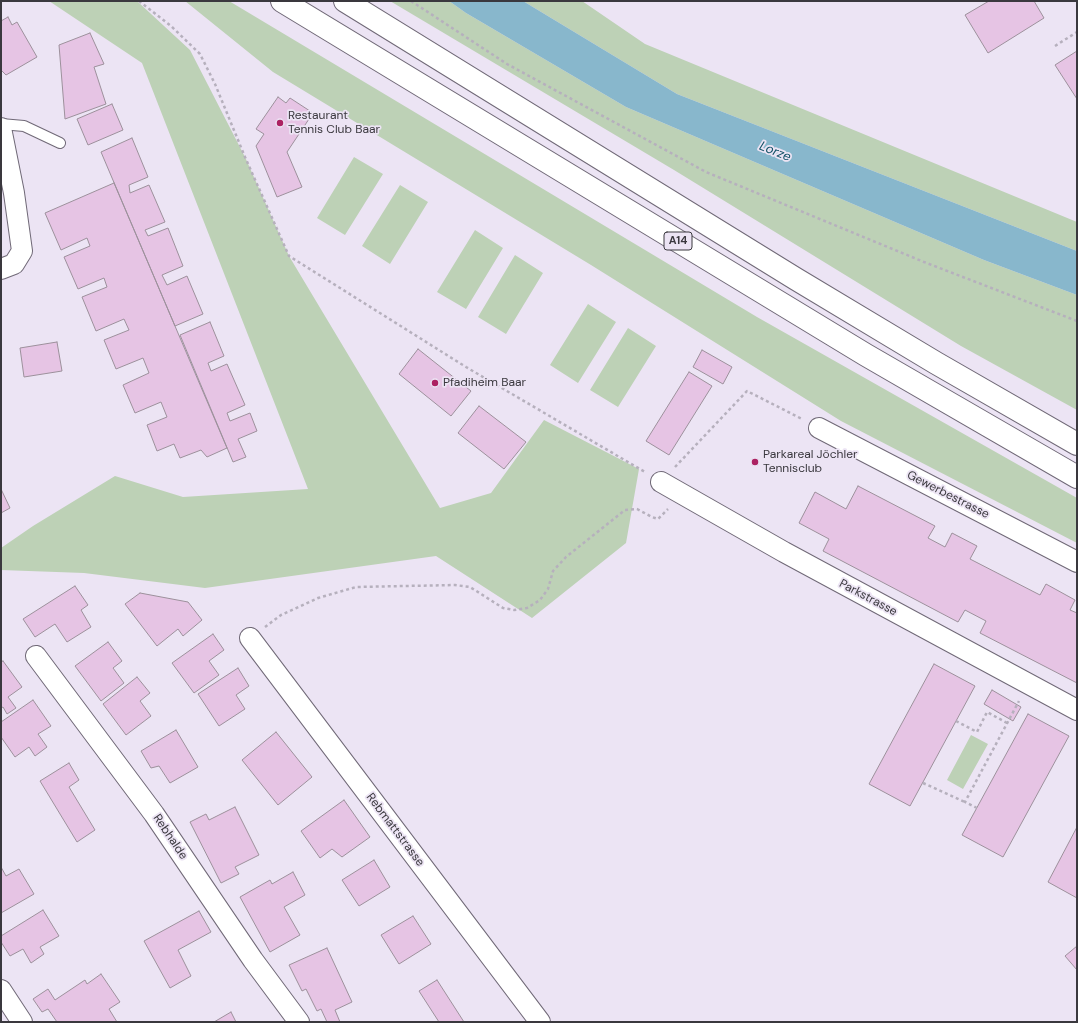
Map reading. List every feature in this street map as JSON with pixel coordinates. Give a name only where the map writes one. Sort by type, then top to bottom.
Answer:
[{"type":"highway","name":"A14","points":[[282,1],[866,355],[1077,477]]},
{"type":"highway","name":"A14","points":[[345,1],[796,279],[936,363],[1077,444]]},
{"type":"street","points":[[1,128],[14,193],[22,251],[14,264],[1,269]]},
{"type":"street","name":"Gewerbestrasse","points":[[819,428],[1077,562]]},
{"type":"street","name":"Parkstrasse","points":[[661,482],[784,552],[1077,710]]},
{"type":"street","name":"Rebmattstrasse","points":[[250,638],[540,1022]]},
{"type":"street","name":"Rebhalde","points":[[36,656],[154,814],[253,960],[299,1022]]},
{"type":"street","points":[[1,990],[22,1022]]},
{"type":"lane","points":[[1,124],[24,126],[60,143]]},
{"type":"path","points":[[139,1],[170,26],[200,54],[215,84],[245,157],[289,256],[466,367],[661,482],[746,391],[819,428]]},
{"type":"path","points":[[410,1],[507,64],[706,172],[924,262],[1077,321]]},
{"type":"path","points":[[1055,46],[1077,32]]},
{"type":"path","points":[[250,638],[281,615],[318,598],[356,587],[455,585],[470,588],[502,608],[514,610],[527,608],[540,600],[548,589],[553,571],[566,557],[625,510],[637,509],[652,518],[658,518],[682,494]]},
{"type":"path","points":[[966,802],[1006,723],[1019,701]]},
{"type":"path","points":[[956,721],[977,732],[986,712],[1006,723]]},
{"type":"path","points":[[923,782],[977,808]]},
{"type":"green space","points":[[49,1],[137,1],[190,50],[245,157],[289,256],[440,508],[491,493],[544,420],[639,469],[626,543],[532,618],[436,556],[205,588],[84,573],[1,570],[1,548],[33,526],[115,476],[183,497],[308,489],[142,63]]},
{"type":"green space","points":[[185,1],[229,1],[757,317],[1077,498],[1077,543],[841,421],[591,265],[273,72]]},
{"type":"green space","points":[[390,1],[449,1],[466,13],[626,107],[984,260],[1077,295],[1077,410],[961,346],[674,170]]},
{"type":"green space","points":[[523,1],[582,1],[645,44],[1077,222],[1077,251],[677,94]]},
{"type":"green space","points":[[354,157],[383,174],[345,235],[317,218]]},
{"type":"green space","points":[[400,185],[428,202],[390,264],[362,246]]},
{"type":"green space","points":[[475,230],[503,248],[466,309],[437,292]]},
{"type":"green space","points":[[515,255],[543,273],[506,334],[478,317]]},
{"type":"green space","points":[[588,304],[616,322],[578,383],[550,365]]},
{"type":"green space","points":[[628,328],[656,346],[618,407],[590,390]]},
{"type":"green space","points":[[971,735],[988,744],[963,789],[947,780]]},
{"type":"water","name":"Lorze","points":[[449,1],[523,1],[677,94],[1077,251],[1077,295],[984,260],[626,107],[466,13]]},
{"type":"building","points":[[989,1],[1034,1],[1044,18],[988,53],[965,15]]},
{"type":"building","points":[[8,17],[12,25],[17,22],[37,57],[6,75],[1,70],[1,21]]},
{"type":"building","points":[[90,33],[104,64],[94,67],[106,104],[65,119],[59,45]]},
{"type":"building","points":[[1077,51],[1077,99],[1055,65]]},
{"type":"building","points":[[278,97],[286,103],[290,98],[313,113],[287,152],[302,187],[277,197],[256,146],[264,134],[256,129]]},
{"type":"building","points":[[112,104],[123,130],[88,145],[77,119]]},
{"type":"building","points":[[132,138],[148,177],[129,185],[130,193],[149,185],[165,222],[145,230],[148,236],[168,228],[183,266],[162,275],[167,285],[187,276],[203,314],[175,326],[101,152]]},
{"type":"building","points":[[114,183],[227,448],[207,457],[201,450],[180,458],[174,444],[157,451],[147,425],[167,417],[161,402],[135,413],[123,385],[149,373],[143,358],[116,369],[104,340],[129,330],[124,319],[96,331],[82,297],[107,287],[104,278],[78,289],[64,257],[90,246],[87,238],[61,250],[45,213]]},
{"type":"building","points":[[210,322],[224,356],[208,363],[211,371],[227,364],[245,405],[227,413],[230,421],[250,413],[257,431],[238,439],[246,457],[233,462],[180,335]]},
{"type":"building","points":[[57,342],[62,371],[24,377],[20,348]]},
{"type":"building","name":"Pfadiheim Baar","points":[[418,349],[471,391],[451,416],[399,374]]},
{"type":"building","points":[[702,350],[732,367],[723,384],[693,367]]},
{"type":"building","points":[[689,372],[712,386],[669,455],[646,441]]},
{"type":"building","name":"Pfadiheim Baar","points":[[479,406],[526,442],[504,469],[458,433]]},
{"type":"building","points":[[858,486],[935,526],[928,538],[945,547],[952,533],[977,546],[970,559],[1040,595],[1046,584],[1075,600],[1070,610],[1077,613],[1077,683],[980,633],[986,621],[965,610],[958,622],[823,551],[829,539],[799,523],[815,492],[846,509]]},
{"type":"building","points":[[1,489],[10,508],[1,513]]},
{"type":"building","points":[[75,586],[88,605],[81,610],[91,627],[67,642],[55,624],[35,637],[23,619]]},
{"type":"building","points":[[140,593],[188,602],[202,620],[183,636],[178,629],[157,646],[125,604]]},
{"type":"building","points":[[213,634],[224,650],[209,661],[219,675],[194,693],[172,663]]},
{"type":"building","points":[[108,642],[122,661],[113,668],[124,683],[101,701],[75,666]]},
{"type":"building","points":[[3,661],[22,687],[8,697],[16,708],[7,714],[3,707],[1,708],[1,662]]},
{"type":"building","points":[[934,664],[975,686],[910,806],[869,784]]},
{"type":"building","points":[[238,668],[249,686],[236,695],[245,709],[219,726],[198,694]]},
{"type":"building","points":[[137,677],[150,693],[140,701],[151,716],[126,735],[103,704]]},
{"type":"building","points":[[992,690],[1021,707],[1013,721],[984,704]]},
{"type":"building","points":[[33,700],[51,726],[38,734],[47,747],[35,756],[29,747],[15,757],[1,737],[1,722]]},
{"type":"building","points":[[1028,714],[1069,736],[1003,857],[962,835]]},
{"type":"building","points":[[176,730],[198,767],[170,783],[159,766],[151,768],[141,751]]},
{"type":"building","points":[[276,732],[312,777],[278,805],[242,760]]},
{"type":"building","points":[[69,763],[79,780],[69,787],[95,830],[77,842],[40,781]]},
{"type":"building","points":[[344,800],[370,837],[342,857],[332,849],[320,858],[301,831]]},
{"type":"building","points":[[235,807],[259,855],[235,867],[239,874],[221,883],[190,822],[206,814],[209,820]]},
{"type":"building","points":[[1077,827],[1077,898],[1048,882]]},
{"type":"building","points":[[374,860],[390,887],[359,906],[342,880]]},
{"type":"building","points":[[1,867],[6,876],[19,869],[34,894],[1,913]]},
{"type":"building","points":[[293,872],[305,895],[284,907],[300,935],[270,952],[240,897],[270,880],[272,884]]},
{"type":"building","points":[[43,910],[59,936],[40,947],[44,954],[31,963],[23,949],[10,956],[1,942],[1,936]]},
{"type":"building","points":[[199,911],[211,932],[178,950],[191,976],[170,988],[144,941]]},
{"type":"building","points":[[413,916],[431,944],[399,964],[381,935]]},
{"type":"building","points":[[1077,946],[1077,970],[1065,956]]},
{"type":"building","points":[[327,948],[352,1002],[335,1010],[340,1022],[327,1022],[321,1009],[317,1011],[306,989],[302,991],[289,965]]},
{"type":"building","points":[[101,974],[120,1002],[109,1009],[117,1022],[57,1022],[48,1009],[42,1012],[33,999],[48,989],[55,1000],[85,980],[87,984]]},
{"type":"building","points":[[437,980],[464,1022],[439,1022],[419,991]]},
{"type":"building","points":[[231,1012],[236,1022],[214,1022]]},
{"type":"place","name":"Restaurant Tennis Club Baar","points":[[280,123]]},
{"type":"place","name":"Pfadiheim Baar","points":[[435,383]]},
{"type":"place","name":"Parkareal Jöchler Tennisclub","points":[[755,462]]}]
